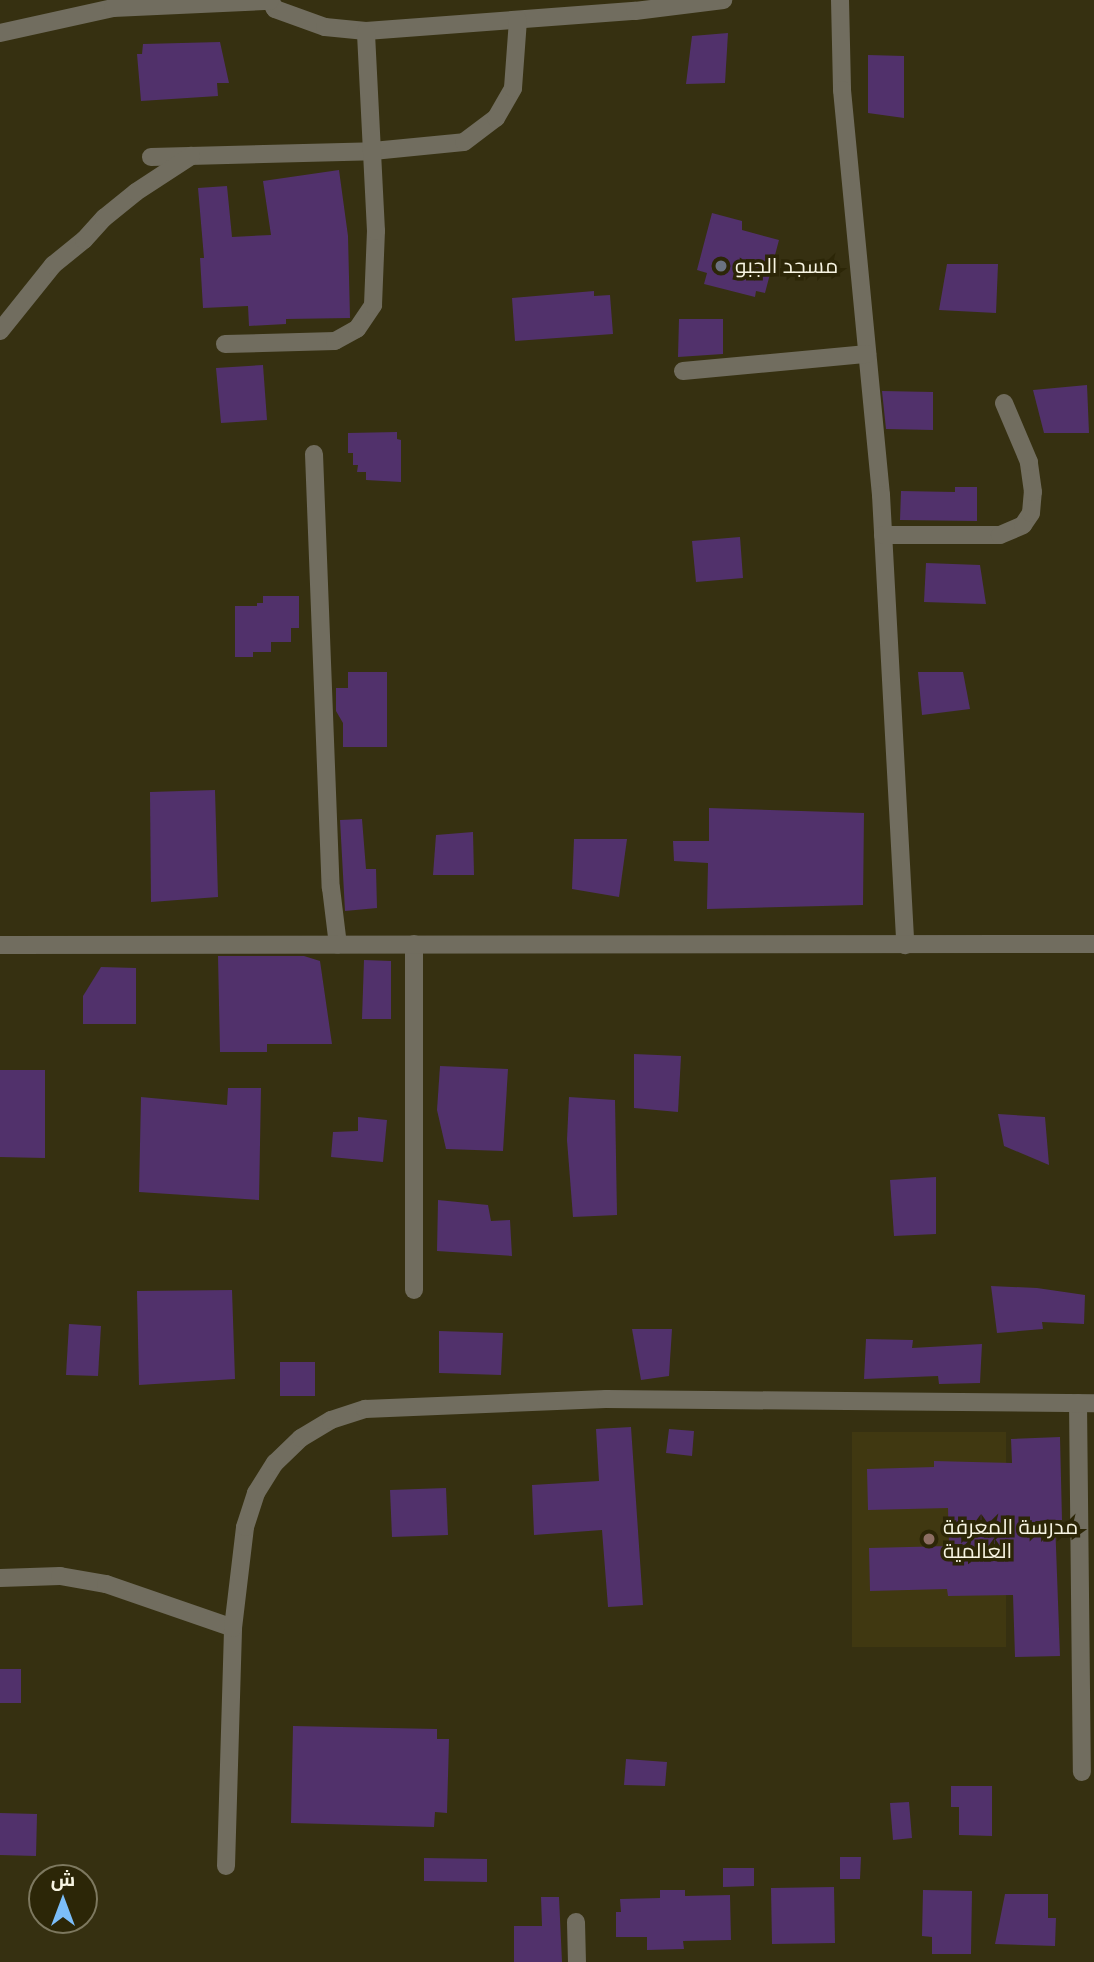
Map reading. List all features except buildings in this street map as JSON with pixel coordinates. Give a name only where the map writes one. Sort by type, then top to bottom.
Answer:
[{"type":"street","points":[[0,33],[113,8],[270,1],[275,9],[286,15],[325,27],[366,31],[635,11],[723,0]]},
{"type":"street","points":[[840,0],[842,90],[883,536],[905,945]]},
{"type":"street","points":[[151,157],[373,152],[464,142],[488,125],[505,106],[513,88],[518,20]]},
{"type":"street","points":[[225,344],[318,344],[335,341],[357,329],[373,304],[376,281],[373,152],[366,31]]},
{"type":"street","points":[[0,331],[53,265],[84,240],[104,218],[136,192],[191,156]]},
{"type":"street","points":[[683,371],[867,354]]},
{"type":"street","points":[[883,536],[1000,535],[1023,525],[1031,513],[1033,492],[1029,462],[1004,403]]},
{"type":"street","points":[[314,454],[331,888],[338,945]]},
{"type":"street","points":[[414,944],[414,1290]]},
{"type":"street","points":[[0,945],[1094,944]]},
{"type":"street","points":[[226,1866],[233,1628],[245,1527],[256,1493],[275,1463],[300,1438],[331,1420],[365,1409],[606,1399],[1086,1403],[1082,1772]]},
{"type":"street","points":[[0,1578],[60,1576],[106,1584],[233,1628]]},
{"type":"street","points":[[576,1922],[577,1962]]},
{"type":"shaded area","name":"مدرسة المعرفة العالمية","points":[[852,1432],[1006,1432],[1006,1647],[852,1647]]},
{"type":"place","name":"مسجد الجبو","points":[[721,266]]},
{"type":"place","name":"مدرسة المعرفة العالمية","points":[[929,1539]]}]
